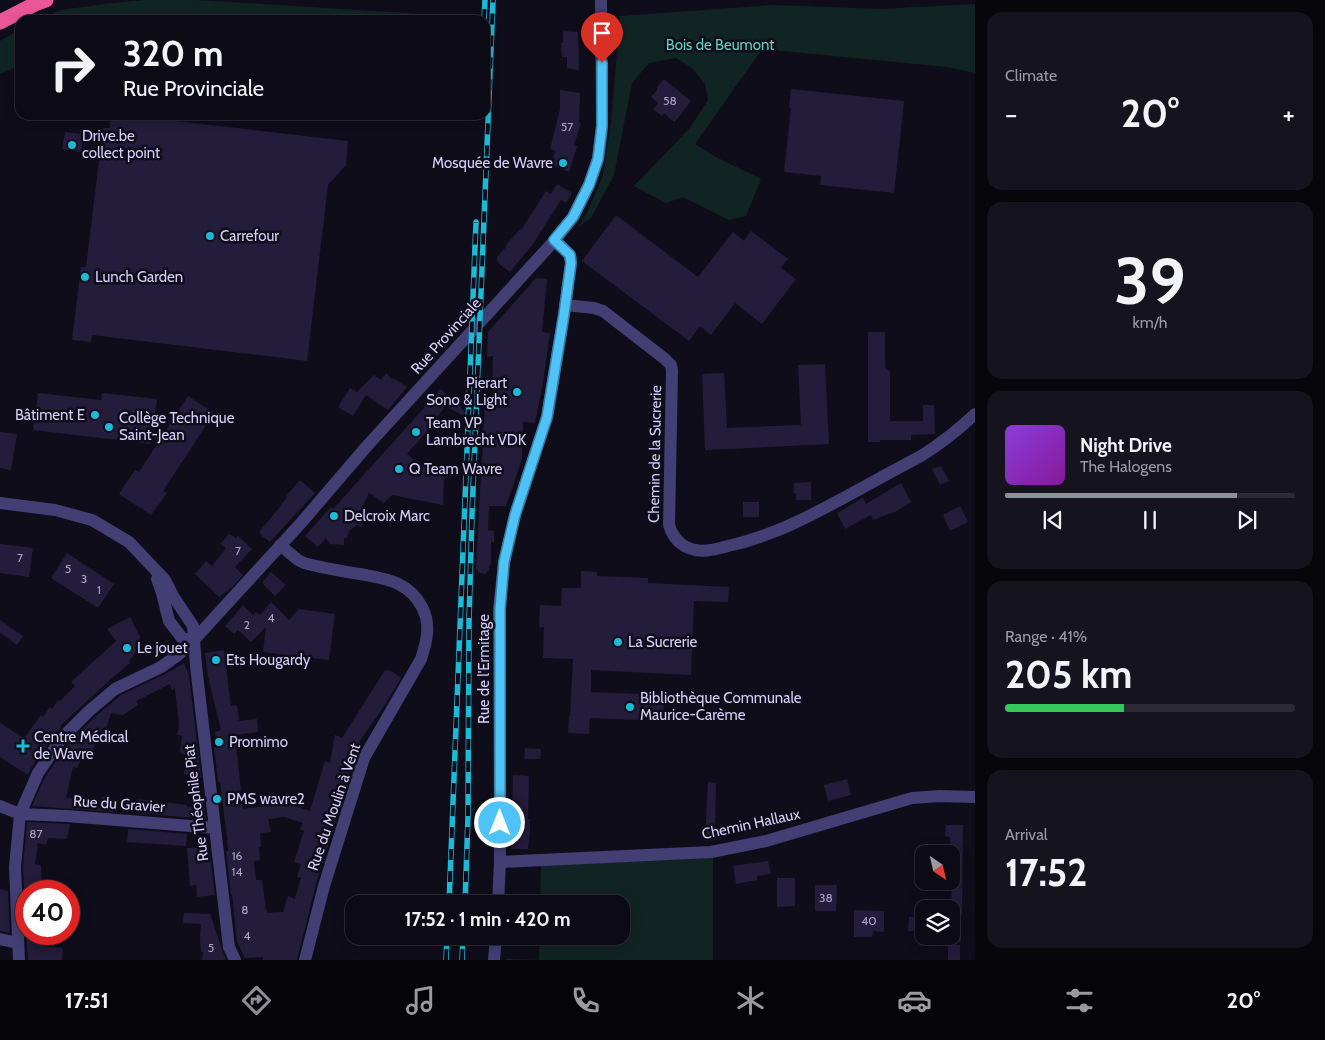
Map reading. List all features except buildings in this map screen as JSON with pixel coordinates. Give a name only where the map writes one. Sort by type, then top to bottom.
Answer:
[{"type":"highway","points":[[0,22],[46,0]]},
{"type":"street","name":"Rue Provinciale","points":[[16,880],[20,814],[38,773],[62,738],[115,689],[161,667],[193,641],[573,217],[589,185],[598,159],[602,126],[601,0]]},
{"type":"street","name":"Rue de l'Ermitage","points":[[498,895],[500,609],[504,562],[515,515],[547,417],[566,305],[571,263],[570,255],[554,240]]},
{"type":"street","name":"Chemin de la Sucrerie","points":[[566,305],[594,308],[603,311],[671,365],[669,525],[678,541],[683,546],[692,549],[710,550],[752,540],[779,530],[920,456],[975,414]]},
{"type":"street","name":"Rue Théophile Piat","points":[[0,503],[55,510],[92,520],[129,542],[165,580],[192,626],[229,947],[235,960]]},
{"type":"street","name":"Rue du Moulin à Vent","points":[[280,545],[304,563],[386,579],[404,586],[419,603],[427,620],[428,630],[427,642],[421,659],[364,758],[324,886],[305,960]]},
{"type":"street","points":[[156,571],[157,581],[169,621],[182,638],[193,641]]},
{"type":"street","name":"Chemin Hallaux","points":[[500,862],[711,852],[766,841],[912,798],[940,796],[975,797]]},
{"type":"street","name":"Rue du Gravier","points":[[0,806],[20,814],[215,828]]},
{"type":"street","points":[[0,939],[15,942]]},
{"type":"street","name":"Rue Provinciale","points":[[18,945],[19,960]]},
{"type":"street","points":[[494,960],[495,945]]},
{"type":"green space","points":[[143,0],[195,0],[438,15],[50,15],[61,10]]},
{"type":"green space","name":"Bois de Beumont","points":[[975,4],[975,73],[947,67],[762,49],[695,144],[714,156],[761,179],[746,216],[729,220],[683,197],[666,203],[634,186],[689,129],[708,100],[705,84],[692,68],[676,58],[649,63],[632,83],[614,175],[591,218],[578,227],[588,211],[603,175],[611,122],[620,16],[774,5],[882,9]]},
{"type":"green space","points":[[15,32],[15,68],[0,74],[0,41]]},
{"type":"green space","points":[[713,854],[713,960],[539,960],[540,945],[630,945],[630,895],[540,895],[541,862]]},
{"type":"green space","points":[[506,959],[539,960],[505,960]]},
{"type":"railway","points":[[484,15],[485,0]]},
{"type":"railway","points":[[490,73],[493,0]]},
{"type":"railway","points":[[465,895],[472,514],[488,120]]},
{"type":"railway","points":[[449,895],[476,222]]},
{"type":"railway","points":[[446,960],[447,945]]},
{"type":"railway","points":[[462,960],[463,945]]},
{"type":"place","name":"Drive.be collect point","points":[[72,145]]},
{"type":"place","name":"Mosquée de Wavre","points":[[563,163]]},
{"type":"place","name":"Carrefour","points":[[210,236]]},
{"type":"place","name":"Lunch Garden","points":[[85,277]]},
{"type":"place","name":"Pierart Sono & Light","points":[[517,392]]},
{"type":"place","name":"Bâtiment E","points":[[95,415]]},
{"type":"place","name":"Collège Technique Saint-Jean","points":[[109,427]]},
{"type":"place","name":"Team VP Lambrecht VDK","points":[[416,432]]},
{"type":"place","name":"Q Team Wavre","points":[[399,469]]},
{"type":"place","name":"Delcroix Marc","points":[[334,516]]},
{"type":"place","name":"La Sucrerie","points":[[618,642]]},
{"type":"place","name":"Le jouet","points":[[127,648]]},
{"type":"place","name":"Ets Hougardy","points":[[216,660]]},
{"type":"place","name":"Bibliothèque Communale Maurice-Carème","points":[[630,707]]},
{"type":"place","name":"Promimo","points":[[219,742]]},
{"type":"place","name":"Centre Médical de Wavre","points":[[23,746]]},
{"type":"place","name":"PMS wavre2","points":[[217,799]]},
{"type":"route","points":[[500,823],[500,609],[504,562],[515,515],[547,417],[564,314],[571,263],[570,255],[554,240],[573,217],[589,185],[598,159],[602,126],[602,63]]}]
